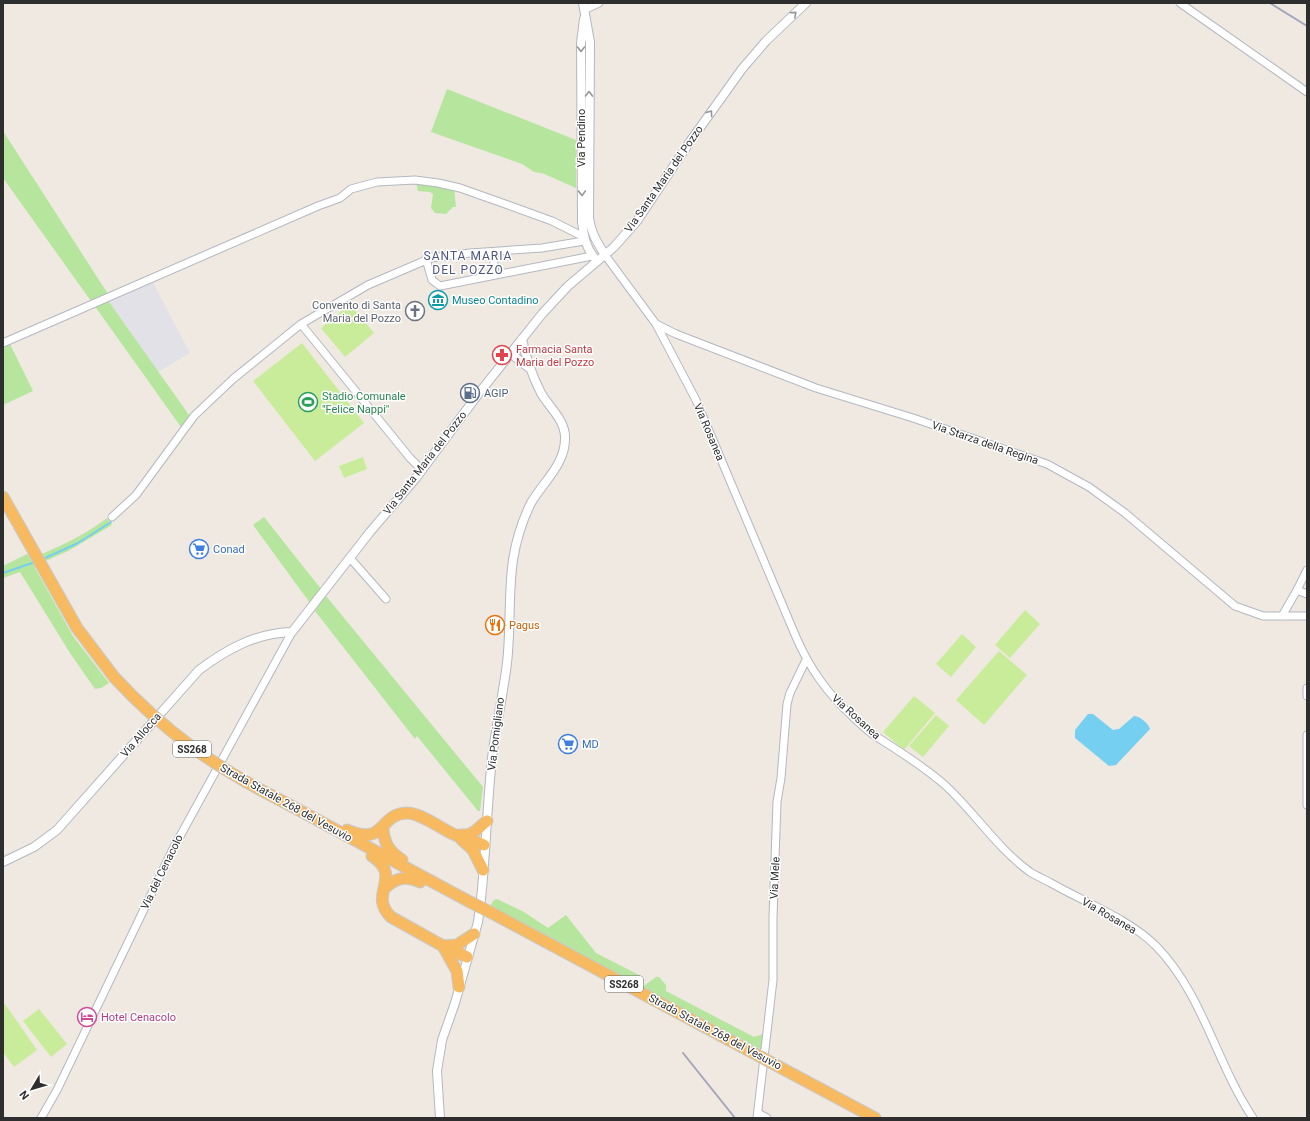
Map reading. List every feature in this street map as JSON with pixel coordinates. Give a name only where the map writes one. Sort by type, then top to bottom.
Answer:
[{"type":"highway","name":"Strada Statale 268 del Vesuvio","points":[[3,497],[42,569],[77,628],[114,677],[143,708],[192,749],[228,772],[430,880]]},
{"type":"highway","points":[[314,819],[364,836],[373,834],[383,828],[389,820],[397,814],[406,812],[414,814],[454,834],[484,845]]},
{"type":"highway","points":[[454,834],[468,835],[475,833],[487,820]]},
{"type":"highway","points":[[383,828],[383,839],[389,850],[430,880]]},
{"type":"highway","points":[[334,829],[380,861],[386,873],[385,888],[381,897],[381,904],[385,912],[391,917],[443,946],[467,957]]},
{"type":"highway","points":[[454,834],[473,850],[483,870]]},
{"type":"highway","points":[[385,888],[397,879],[410,878],[456,895]]},
{"type":"highway","name":"SS268","points":[[430,880],[456,895]]},
{"type":"highway","name":"Strada Statale 268 del Vesuvio","points":[[456,895],[875,1118]]},
{"type":"highway","points":[[443,946],[457,946],[474,934]]},
{"type":"highway","points":[[443,946],[457,971],[459,988]]},
{"type":"street","points":[[584,7],[599,3]]},
{"type":"street","name":"Via Santa Maria del Pozzo","points":[[292,632],[422,470],[522,339],[568,286],[595,258],[605,255],[637,221],[689,142],[742,69],[766,41],[806,3]]},
{"type":"street","points":[[1180,3],[1307,92]]},
{"type":"street","name":"Via Pendino","points":[[584,7],[581,43],[581,165],[584,239],[595,258]]},
{"type":"street","name":"Via Pendino","points":[[584,7],[590,42],[590,224],[594,238],[605,255]]},
{"type":"street","points":[[3,343],[318,206],[340,198],[351,189],[377,182],[415,180],[460,188],[552,221],[584,239]]},
{"type":"street","points":[[112,517],[136,495],[194,416],[233,379],[300,324],[368,285],[426,259],[449,255],[542,248],[584,239]]},
{"type":"street","points":[[492,252],[494,275]]},
{"type":"street","name":"Via Rosanea","points":[[605,255],[656,324],[696,400],[806,660],[819,681],[836,701],[872,734],[905,755],[944,784],[957,796],[992,837],[1030,872],[1120,920],[1154,944],[1175,968],[1191,993],[1233,1088],[1252,1118]]},
{"type":"street","points":[[426,259],[432,280],[440,286],[494,275],[595,258]]},
{"type":"street","points":[[300,324],[410,458],[422,470]]},
{"type":"street","name":"Via Starza della Regina","points":[[656,324],[676,334],[816,388],[913,418],[1047,464],[1089,487],[1125,513],[1235,606],[1263,616],[1307,616]]},
{"type":"street","name":"Via Pomigliano","points":[[440,1118],[437,1071],[442,1040],[459,988],[480,907],[484,845],[497,714],[507,662],[508,615],[513,560],[522,524],[538,492],[557,467],[565,447],[563,427],[542,394],[528,367],[522,339]]},
{"type":"street","name":"Via Pomigliano","points":[[510,354],[528,367]]},
{"type":"street","points":[[350,558],[386,599]]},
{"type":"street","points":[[1282,616],[1306,571]]},
{"type":"street","points":[[1306,571],[1307,581]]},
{"type":"street","points":[[1296,590],[1307,594]]},
{"type":"street","name":"Via Starza della Regina","points":[[1296,615],[1307,610]]},
{"type":"street","name":"Via Allocca","points":[[3,862],[34,847],[57,830],[199,670],[222,653],[246,641],[274,633],[292,632]]},
{"type":"street","name":"Via del Cenacolo","points":[[41,1118],[57,1090],[172,849],[292,632]]},
{"type":"street","name":"Via Mele","points":[[758,1115],[773,980],[773,917],[777,802],[787,704],[790,693],[806,660]]},
{"type":"street","points":[[1307,688],[1307,696]]},
{"type":"street","points":[[1307,735],[1307,805]]},
{"type":"street","points":[[758,1115],[767,1118]]},
{"type":"shaded area","points":[[152,281],[190,353],[158,372],[107,299]]},
{"type":"green space","points":[[447,89],[576,140],[576,188],[542,173],[534,172],[522,164],[431,132]]},
{"type":"green space","points":[[3,131],[108,294],[91,301],[3,178]]},
{"type":"green space","points":[[416,183],[454,188],[456,207],[453,207],[446,214],[435,213],[431,208],[433,194],[430,192],[418,191]]},
{"type":"green space","points":[[107,299],[189,415],[181,427],[94,305]]},
{"type":"green space","points":[[350,304],[374,333],[345,357],[321,328]]},
{"type":"green space","points":[[9,342],[33,391],[3,405],[3,344]]},
{"type":"green space","name":"Stadio Comunale \"Felice Nappi\"","points":[[302,343],[364,423],[315,461],[253,381]]},
{"type":"green space","points":[[363,457],[367,469],[344,478],[339,466]]},
{"type":"green space","points":[[264,517],[321,589],[310,603],[253,525]]},
{"type":"green space","points":[[107,518],[112,525],[68,551],[34,566],[73,636],[109,683],[101,688],[95,689],[70,653],[20,572],[3,578],[3,566],[27,554],[31,559],[51,550],[80,536]]},
{"type":"green space","points":[[326,596],[483,787],[480,811],[478,811],[417,736],[415,739],[315,611]]},
{"type":"green space","points":[[1025,610],[1040,624],[1010,658],[995,645]]},
{"type":"green space","points":[[962,634],[976,647],[951,677],[936,664]]},
{"type":"green space","points":[[999,651],[1027,675],[984,725],[956,700]]},
{"type":"green space","points":[[914,696],[935,713],[904,750],[883,732]]},
{"type":"green space","points":[[936,715],[949,726],[923,757],[909,746]]},
{"type":"green space","points":[[497,899],[524,912],[548,928],[566,915],[596,953],[639,975],[644,981],[636,984],[490,906],[494,900]]},
{"type":"green space","points":[[656,977],[659,977],[666,985],[666,991],[754,1037],[763,1034],[765,1037],[764,1051],[642,987]]},
{"type":"green space","points":[[5,1004],[37,1050],[14,1067],[3,1052],[3,1005]]},
{"type":"green space","points":[[39,1009],[67,1044],[51,1057],[23,1021]]},
{"type":"water","points":[[1088,714],[1093,714],[1113,730],[1119,729],[1134,716],[1144,721],[1150,729],[1116,765],[1109,766],[1075,738],[1075,730]]},
{"type":"waterway","points":[[43,559],[78,543],[111,522]]},
{"type":"waterway","points":[[3,573],[35,562]]},
{"type":"railway","points":[[1270,3],[1307,26]]},
{"type":"railway","points":[[683,1053],[735,1118]]},
{"type":"place","name":"Museo Contadino","points":[[438,300]]},
{"type":"place","name":"Convento di Santa Maria del Pozzo","points":[[415,311]]},
{"type":"place","name":"Farmacia Santa Maria del Pozzo","points":[[502,355]]},
{"type":"place","name":"AGIP","points":[[470,393]]},
{"type":"place","name":"Stadio Comunale \"Felice Nappi\"","points":[[308,402]]},
{"type":"place","name":"Conad","points":[[199,549]]},
{"type":"place","name":"Pagus","points":[[495,625]]},
{"type":"place","name":"MD","points":[[568,744]]},
{"type":"place","name":"Hotel Cenacolo","points":[[87,1017]]},
{"type":"district","name":"SANTA MARIA DEL POZZO","points":[[468,263]]}]
